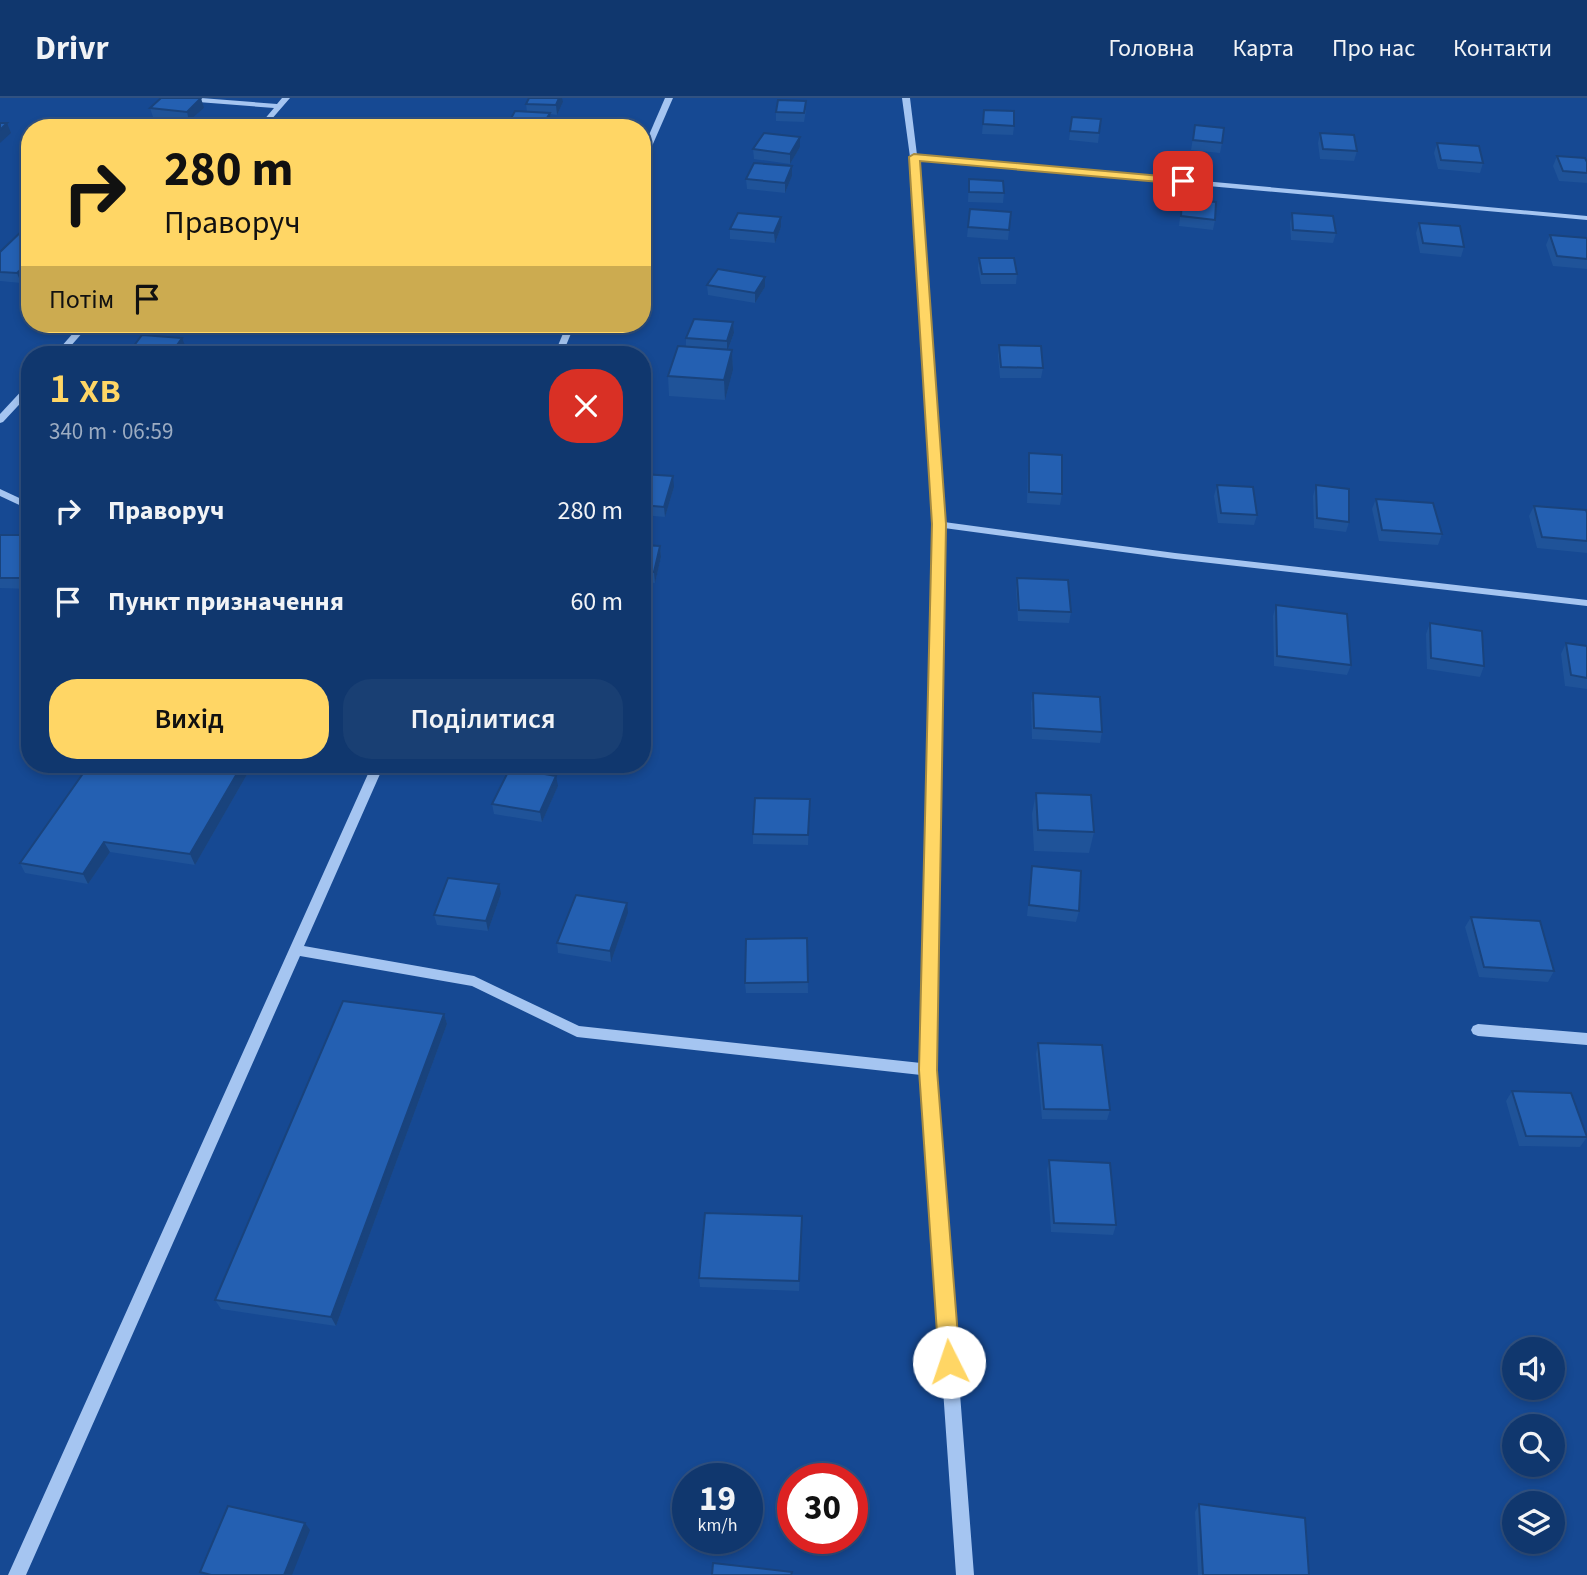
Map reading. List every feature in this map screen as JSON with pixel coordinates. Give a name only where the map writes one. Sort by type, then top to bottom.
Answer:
[{"type":"street","points":[[172,98],[279,106]]},
{"type":"street","points":[[268,119],[286,98]]},
{"type":"street","points":[[651,139],[669,98]]},
{"type":"street","points":[[906,98],[914,157],[939,524],[928,1070],[965,1575]]},
{"type":"street","points":[[914,157],[1587,218]]},
{"type":"street","points":[[66,346],[78,333]]},
{"type":"street","points":[[0,420],[21,397]]},
{"type":"street","points":[[0,492],[21,502]]},
{"type":"street","points":[[939,524],[1175,556],[1587,603]]},
{"type":"street","points":[[17,1575],[374,773]]},
{"type":"street","points":[[296,950],[474,981],[577,1031],[928,1070]]},
{"type":"street","points":[[1478,1030],[1587,1039]]},
{"type":"building","points":[[161,98],[201,98],[187,112],[150,108]]},
{"type":"building","points":[[529,98],[559,98],[556,105],[526,104]]},
{"type":"building","points":[[778,100],[806,101],[804,113],[776,112]]},
{"type":"building","points":[[984,110],[1014,111],[1014,126],[983,124]]},
{"type":"building","points":[[515,111],[550,113],[546,119],[511,119]]},
{"type":"building","points":[[1072,117],[1101,119],[1099,133],[1070,131]]},
{"type":"building","points":[[1195,125],[1224,128],[1222,143],[1193,140]]},
{"type":"building","points":[[764,133],[800,137],[790,154],[753,149]]},
{"type":"building","points":[[1320,133],[1354,135],[1357,151],[1323,149]]},
{"type":"building","points":[[1437,143],[1479,146],[1483,163],[1441,160]]},
{"type":"building","points":[[1557,156],[1585,158],[1587,173],[1563,171]]},
{"type":"building","points":[[754,163],[792,166],[785,183],[746,179]]},
{"type":"building","points":[[969,179],[1003,181],[1004,193],[969,192]]},
{"type":"building","points":[[1182,199],[1216,202],[1215,220],[1181,216]]},
{"type":"building","points":[[970,209],[1011,212],[1009,230],[968,227]]},
{"type":"building","points":[[738,213],[781,217],[774,233],[730,229]]},
{"type":"building","points":[[1292,213],[1333,216],[1336,233],[1293,230]]},
{"type":"building","points":[[1419,223],[1460,226],[1464,247],[1423,243]]},
{"type":"building","points":[[21,232],[21,269],[17,273],[0,272],[0,252]]},
{"type":"building","points":[[1550,235],[1587,238],[1587,259],[1557,256]]},
{"type":"building","points":[[979,258],[1014,258],[1017,274],[982,274]]},
{"type":"building","points":[[718,269],[765,277],[755,293],[707,285]]},
{"type":"building","points":[[694,319],[733,322],[727,341],[686,338]]},
{"type":"building","points":[[142,335],[182,338],[176,346],[134,346]]},
{"type":"building","points":[[999,345],[1041,346],[1043,368],[1001,367]]},
{"type":"building","points":[[678,346],[732,350],[724,380],[668,376]]},
{"type":"building","points":[[1029,453],[1062,455],[1062,494],[1029,492]]},
{"type":"building","points":[[651,475],[673,476],[664,507],[651,506]]},
{"type":"building","points":[[1217,485],[1253,487],[1257,515],[1221,513]]},
{"type":"building","points":[[1316,485],[1349,489],[1349,522],[1317,518]]},
{"type":"building","points":[[1376,499],[1433,503],[1442,534],[1382,530]]},
{"type":"building","points":[[1534,506],[1586,510],[1587,541],[1542,537]]},
{"type":"building","points":[[0,535],[21,535],[21,578],[0,578]]},
{"type":"building","points":[[651,546],[660,546],[654,572],[651,572]]},
{"type":"building","points":[[1017,578],[1068,580],[1071,612],[1019,610]]},
{"type":"building","points":[[1276,605],[1347,614],[1351,665],[1277,656]]},
{"type":"building","points":[[1430,623],[1482,631],[1484,666],[1431,658]]},
{"type":"building","points":[[1566,643],[1587,646],[1587,678],[1571,675]]},
{"type":"building","points":[[1033,693],[1100,697],[1102,732],[1034,728]]},
{"type":"building","points":[[83,773],[237,773],[190,854],[104,842],[83,874],[20,863]]},
{"type":"building","points":[[508,773],[556,776],[540,812],[492,804]]},
{"type":"building","points":[[1036,793],[1091,795],[1094,832],[1038,830]]},
{"type":"building","points":[[755,798],[810,799],[808,835],[753,834]]},
{"type":"building","points":[[1032,866],[1081,871],[1079,911],[1029,905]]},
{"type":"building","points":[[448,878],[499,884],[486,921],[434,915]]},
{"type":"building","points":[[576,895],[627,903],[610,951],[557,943]]},
{"type":"building","points":[[1471,917],[1540,921],[1554,971],[1484,967]]},
{"type":"building","points":[[807,938],[808,982],[745,983],[746,939]]},
{"type":"building","points":[[343,1001],[444,1014],[331,1317],[215,1300]]},
{"type":"building","points":[[1038,1043],[1102,1045],[1110,1110],[1044,1109]]},
{"type":"building","points":[[1512,1091],[1571,1093],[1587,1137],[1526,1136]]},
{"type":"building","points":[[1049,1160],[1110,1163],[1116,1225],[1054,1223]]},
{"type":"building","points":[[705,1213],[802,1216],[799,1281],[699,1278]]},
{"type":"building","points":[[1199,1504],[1305,1518],[1309,1575],[1203,1575]]},
{"type":"building","points":[[228,1506],[305,1523],[284,1575],[211,1575],[200,1572]]},
{"type":"building","points":[[713,1563],[792,1572],[791,1575],[712,1575]]},
{"type":"route","points":[[949,1362],[928,1070],[939,524],[914,157],[1183,181]]}]
